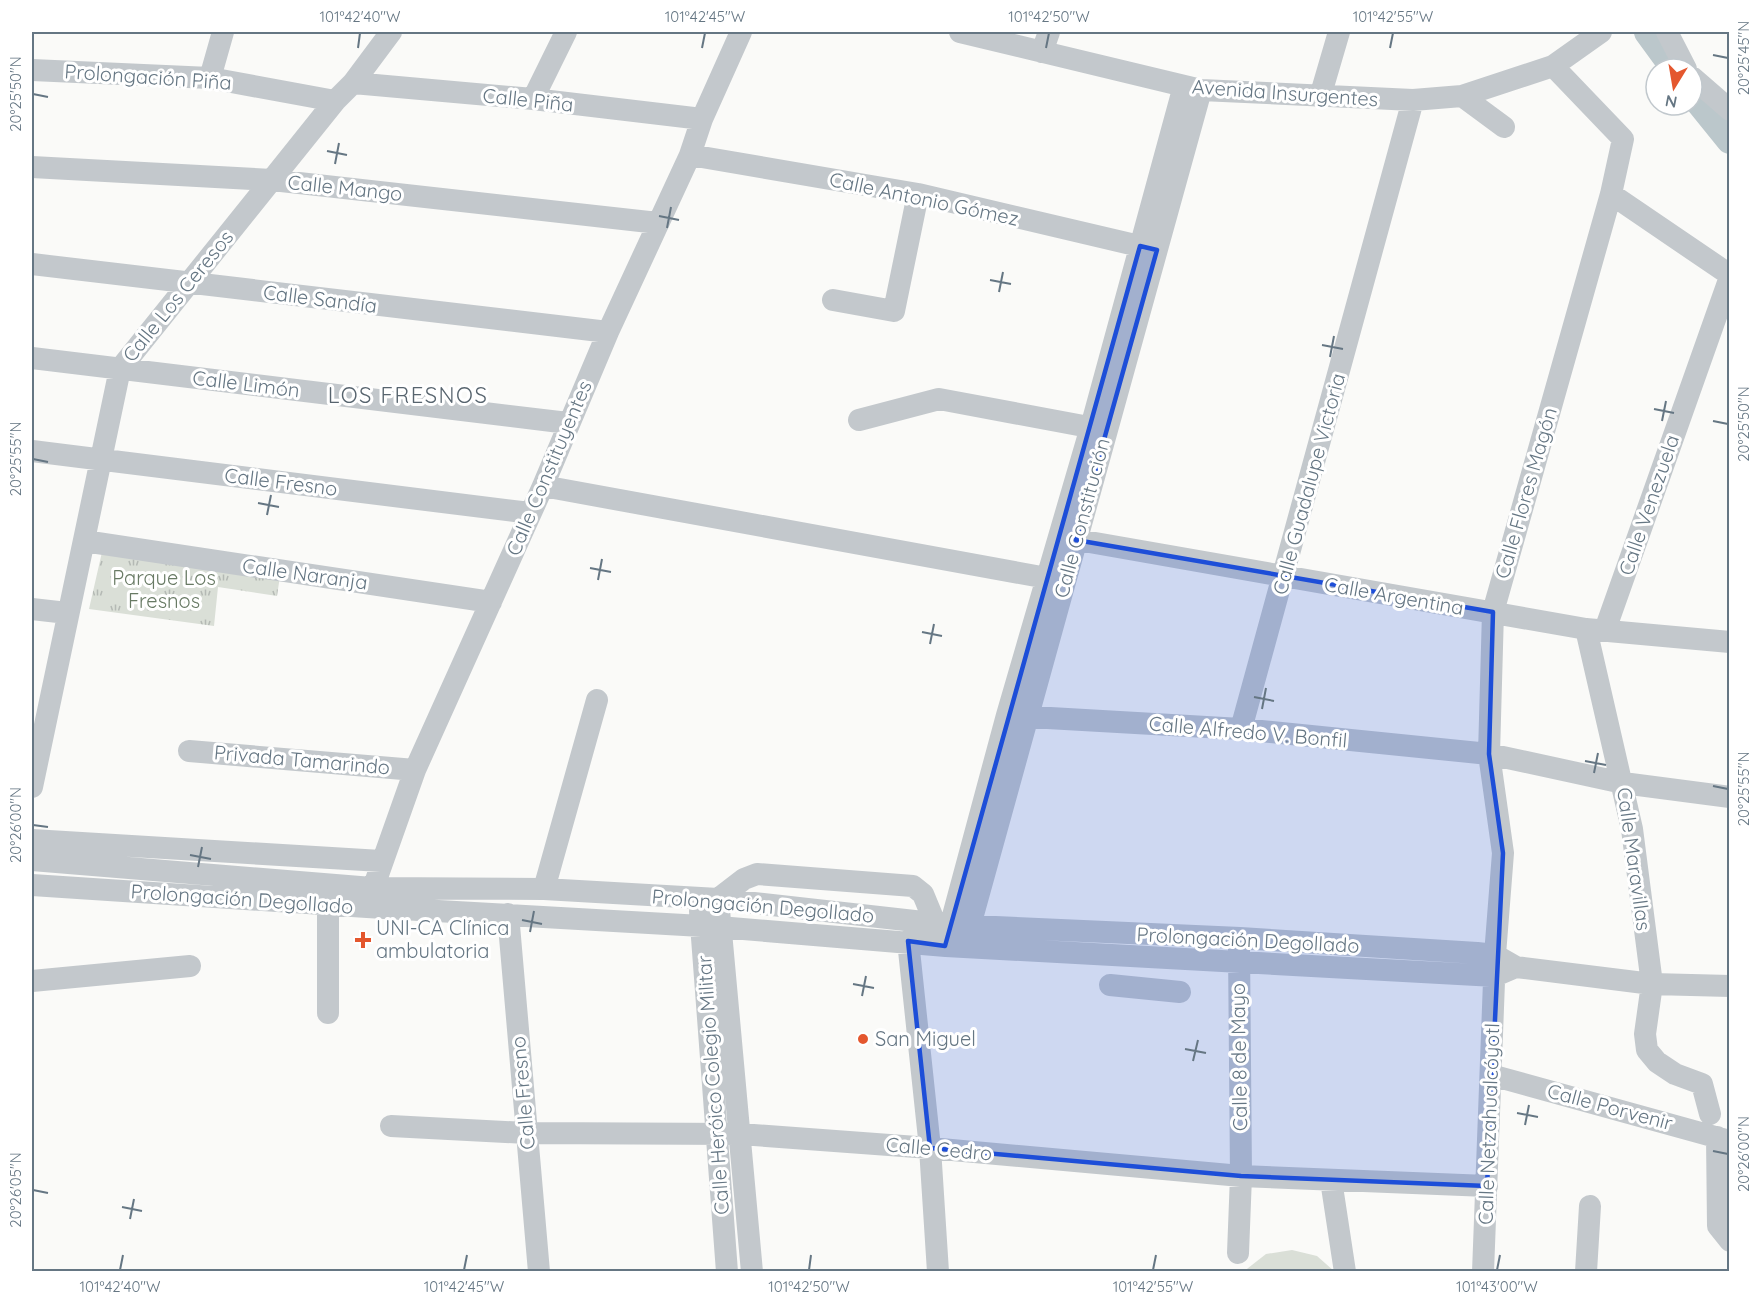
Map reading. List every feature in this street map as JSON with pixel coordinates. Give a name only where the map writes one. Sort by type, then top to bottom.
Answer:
[{"type":"street","points":[[210,78],[222,32]]},
{"type":"street","points":[[533,99],[566,32]]},
{"type":"street","name":"Calle Constituyentes","points":[[370,898],[381,861],[415,770],[543,486],[608,332],[690,155],[702,119],[741,32]]},
{"type":"street","name":"Avenida Insurgentes","points":[[960,32],[1046,42],[1192,88],[1320,97],[1413,100],[1462,96],[1553,66],[1601,32]]},
{"type":"street","points":[[1320,97],[1339,32]]},
{"type":"street","points":[[1667,32],[1680,57]]},
{"type":"street","name":"Calle Los Ceresos","points":[[32,787],[67,613],[84,542],[99,458],[120,369],[335,101],[353,83],[383,33]]},
{"type":"street","name":"Calle Flores Magón","points":[[1495,966],[1503,853],[1489,754],[1493,612],[1611,194],[1623,139],[1553,66]]},
{"type":"street","name":"Prolongación Piña","points":[[32,70],[210,78],[335,101]]},
{"type":"street","name":"Calle Piña","points":[[353,83],[533,99],[702,119]]},
{"type":"street","points":[[1704,87],[1730,110]]},
{"type":"street","name":"Calle Constitución","points":[[953,934],[1099,429],[1192,88]]},
{"type":"street","points":[[1462,96],[1504,127]]},
{"type":"street","name":"Calle Guadalupe Victoria","points":[[1241,729],[1413,100]]},
{"type":"street","name":"Calle Antonio Gómez","points":[[690,155],[918,194],[1148,248]]},
{"type":"street","name":"Calle Mango","points":[[32,167],[272,180],[658,223]]},
{"type":"street","points":[[832,300],[894,311],[918,194]]},
{"type":"street","points":[[1611,194],[1730,276]]},
{"type":"street","name":"Calle Sandía","points":[[32,264],[608,332]]},
{"type":"street","name":"Calle Venezuela","points":[[1595,630],[1730,276]]},
{"type":"street","name":"Calle Limón","points":[[32,358],[568,423]]},
{"type":"street","points":[[859,420],[939,399],[1099,429]]},
{"type":"street","name":"Calle Fresno","points":[[32,451],[530,513]]},
{"type":"street","name":"Calle Constitución","points":[[543,486],[1047,578]]},
{"type":"street","name":"Calle Constitución","points":[[1017,717],[1047,578],[1068,538]]},
{"type":"street","name":"Calle Argentina","points":[[1068,538],[1595,630],[1730,642]]},
{"type":"street","name":"Calle Naranja","points":[[84,542],[491,602]]},
{"type":"street","points":[[32,609],[67,613]]},
{"type":"street","name":"Calle Maravillas","points":[[1595,630],[1632,829],[1652,984],[1645,1034],[1647,1050],[1657,1062],[1675,1074],[1702,1083],[1710,1114]]},
{"type":"street","points":[[544,889],[597,700]]},
{"type":"street","name":"Calle Alfredo V. Bonfil","points":[[1017,717],[1241,729],[1489,754],[1623,783],[1730,797]]},
{"type":"street","name":"Privada Tamarindo","points":[[189,751],[415,770]]},
{"type":"street","points":[[32,840],[381,861]]},
{"type":"street","name":"Prolongación Degollado","points":[[32,860],[508,914],[908,941],[953,934],[1240,938],[1495,966]]},
{"type":"street","points":[[709,898],[757,874],[913,886],[953,934]]},
{"type":"street","name":"Prolongación Degollado","points":[[32,885],[328,904],[370,898],[544,889],[709,898],[953,934],[1147,956],[1238,961],[1495,966]]},
{"type":"street","name":"Calle Heróico Colegio Militar","points":[[709,898],[717,1136],[727,1272]]},
{"type":"street","points":[[328,904],[328,1012]]},
{"type":"street","name":"Calle Fresno","points":[[508,914],[539,1272]]},
{"type":"street","name":"Calle Heróico Colegio Militar","points":[[710,927],[740,1134],[752,1272]]},
{"type":"street","name":"Calle 8 de Mayo","points":[[1238,1253],[1241,1176],[1238,961],[1240,938]]},
{"type":"street","points":[[908,941],[930,1148],[938,1272]]},
{"type":"street","points":[[1146,988],[1147,956]]},
{"type":"street","points":[[32,981],[190,966]]},
{"type":"street","points":[[1495,966],[1652,984],[1730,986]]},
{"type":"street","name":"Calle Netzahualcóyotl","points":[[1483,1272],[1495,966]]},
{"type":"street","points":[[1110,985],[1180,992]]},
{"type":"street","name":"Calle Porvenir","points":[[1491,1074],[1723,1139]]},
{"type":"street","name":"Calle Cedro","points":[[391,1126],[526,1133],[717,1136],[740,1134],[930,1148],[1241,1176],[1487,1186]]},
{"type":"street","points":[[1723,1139],[1719,1226],[1730,1241]]},
{"type":"street","points":[[1331,1180],[1345,1272]]},
{"type":"street","points":[[1586,1272],[1590,1206]]},
{"type":"highlighted area","points":[[1140,246],[1157,250],[1076,540],[1493,612],[1489,754],[1503,853],[1487,1186],[1241,1176],[930,1148],[908,941],[945,946]]},
{"type":"green space","name":"Parque Los Fresnos","points":[[102,552],[280,576],[277,596],[218,587],[214,626],[89,609]]},
{"type":"green space","points":[[1292,1250],[1317,1256],[1334,1271],[1243,1272],[1266,1254]]},
{"type":"waterway","points":[[1648,32],[1666,57]]},
{"type":"waterway","points":[[1704,108],[1730,140]]},
{"type":"place","name":"UNI-CA Clínica ambulatoria","points":[[363,940]]},
{"type":"place","name":"San Miguel","points":[[863,1039]]},
{"type":"district","name":"LOS FRESNOS","points":[[408,395]]}]
